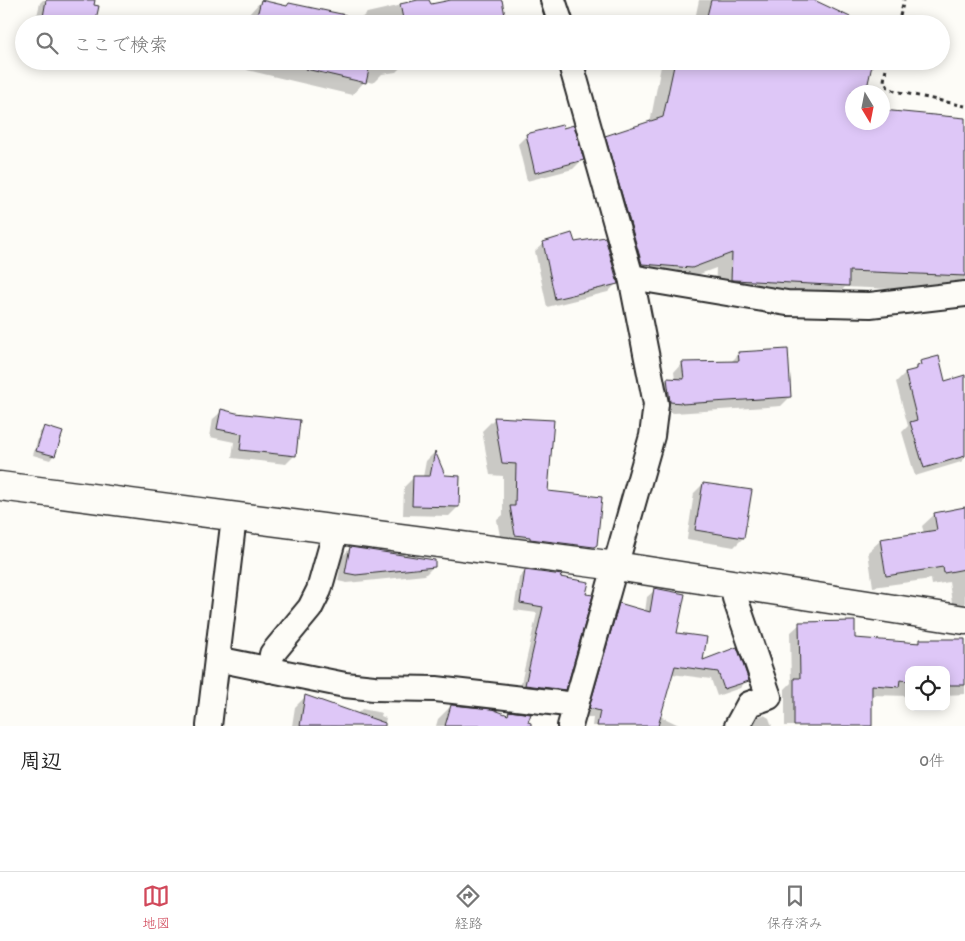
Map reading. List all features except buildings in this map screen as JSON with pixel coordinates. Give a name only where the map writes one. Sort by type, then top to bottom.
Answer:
[{"type":"street","points":[[552,0],[558,15]]},
{"type":"street","points":[[217,659],[345,685],[374,688],[436,688],[573,716],[652,436],[656,404],[631,277],[573,70]]},
{"type":"street","points":[[631,277],[787,303],[870,305],[965,294]]},
{"type":"street","points":[[0,486],[616,566],[965,620]]},
{"type":"street","points":[[209,726],[234,517]]},
{"type":"street","points":[[270,670],[272,654],[310,608],[319,590],[336,530]]},
{"type":"street","points":[[733,584],[735,598],[769,697],[749,704],[737,726]]},
{"type":"path","points":[[900,15],[904,0]]},
{"type":"path","points":[[885,70],[884,81],[888,87],[895,91],[965,106]]}]
